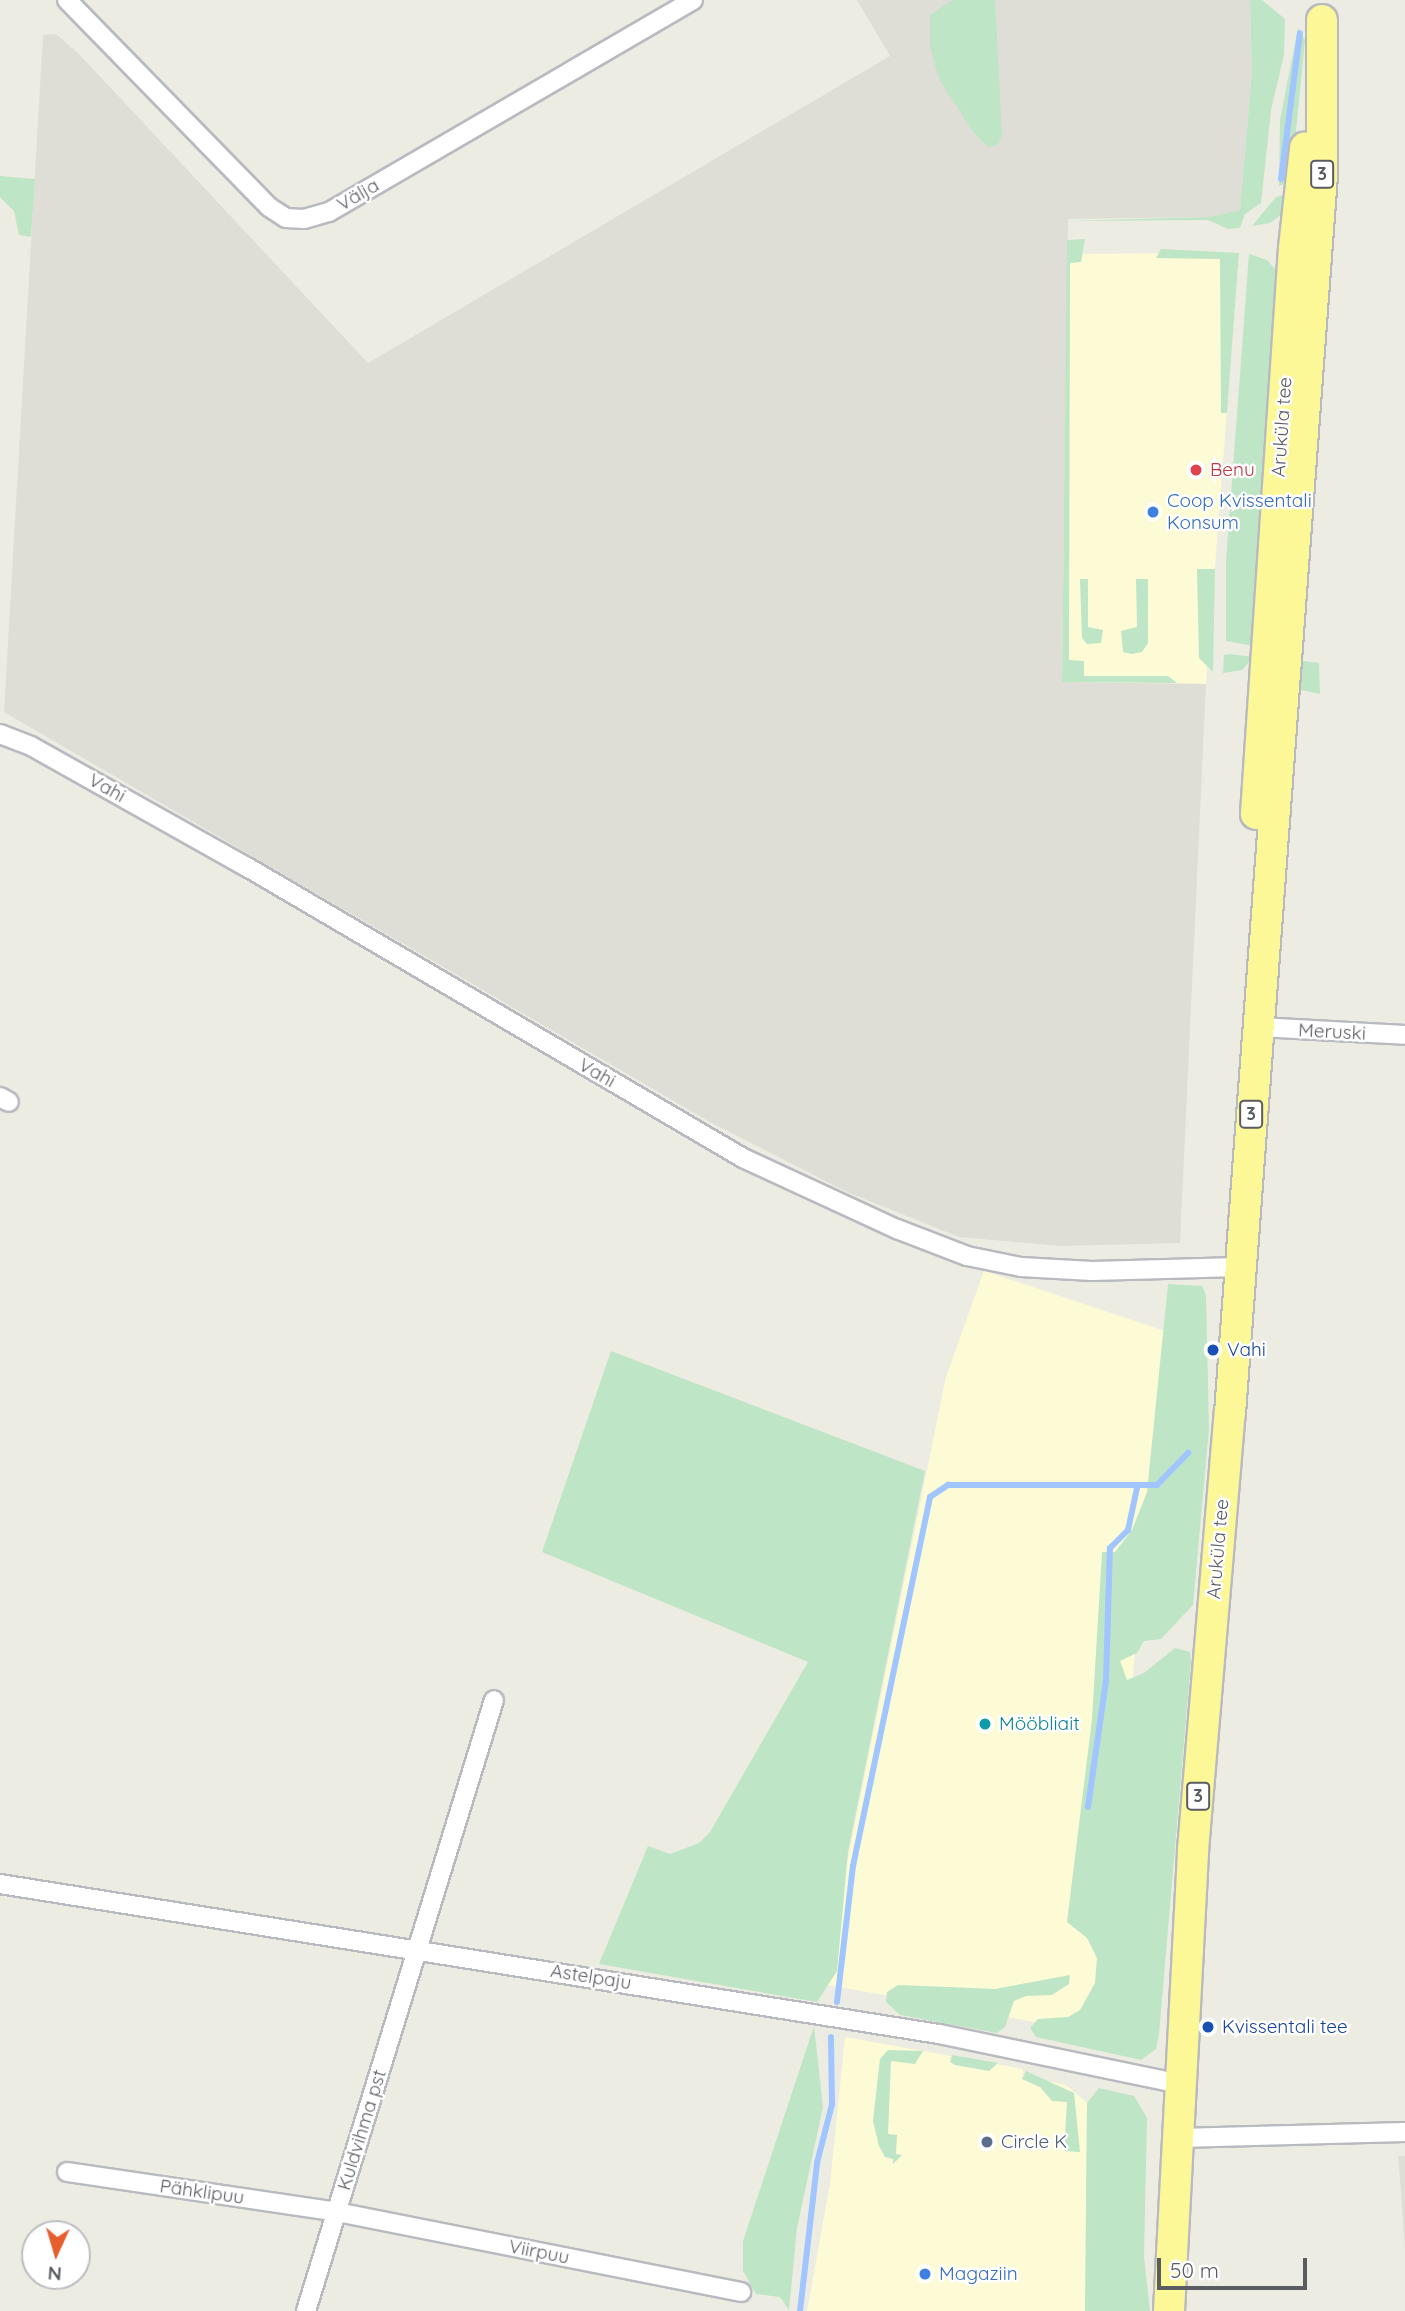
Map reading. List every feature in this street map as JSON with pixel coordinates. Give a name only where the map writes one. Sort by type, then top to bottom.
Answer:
[{"type":"highway","name":"Aruküla tee","points":[[1178,2138],[1193,1850],[1259,1027],[1322,174],[1323,10]]},
{"type":"highway","name":"3","points":[[1169,2311],[1178,2138]]},
{"type":"street","name":"Välja","points":[[67,0],[269,208],[286,218],[304,219],[329,212],[693,0]]},
{"type":"street","name":"Vahi","points":[[0,733],[31,746],[247,867],[743,1158],[897,1229],[967,1256],[1021,1267],[1092,1271],[1239,1267]]},
{"type":"street","name":"Meruski","points":[[1259,1027],[1405,1035]]},
{"type":"street","name":"Kuldvihma pst","points":[[306,2311],[494,1700]]},
{"type":"street","name":"Astelpaju","points":[[0,1884],[939,2034],[1181,2084]]},
{"type":"street","points":[[1178,2138],[1405,2132]]},
{"type":"street","name":"Pähklipuu","points":[[68,2172],[337,2212]]},
{"type":"street","name":"Viirpuu","points":[[337,2212],[741,2292]]},
{"type":"shaded area","points":[[857,0],[1250,0],[1252,72],[1240,210],[1209,217],[1068,219],[1062,682],[1206,684],[1180,1243],[1061,1246],[959,1237],[847,1192],[710,1122],[4,712],[43,35],[56,34],[78,53],[368,363],[890,56]]},
{"type":"shaded area","points":[[1239,253],[1206,684],[1062,682],[1057,254]]},
{"type":"shaded area","points":[[984,1271],[1168,1332],[1096,2033],[822,1984],[946,1377]]},
{"type":"shaded area","points":[[845,2037],[1023,2069],[1023,2076],[1066,2085],[1087,2103],[1085,2311],[807,2311],[830,2184]]},
{"type":"shaded area","points":[[1398,2156],[1405,2156],[1405,2251],[1401,2191]]},
{"type":"green space","points":[[953,0],[995,0],[1002,136],[998,145],[988,147],[974,133],[939,79],[930,46],[930,15]]},
{"type":"green space","points":[[1250,0],[1262,0],[1285,19],[1284,55],[1271,110],[1261,203],[1245,214],[1240,228],[1228,229],[1208,220],[1067,221],[1209,217],[1240,210],[1252,72]]},
{"type":"green space","points":[[1298,28],[1305,40],[1291,181],[1279,186],[1280,120]]},
{"type":"green space","points":[[0,176],[35,179],[31,237],[19,235],[14,211],[0,197]]},
{"type":"green space","points":[[1276,197],[1289,197],[1285,212],[1270,223],[1252,226]]},
{"type":"green space","points":[[1085,239],[1081,262],[1070,263],[1069,660],[1084,661],[1084,676],[1168,676],[1177,683],[1062,682],[1067,240]]},
{"type":"green space","points":[[1161,249],[1239,253],[1227,413],[1221,413],[1220,259],[1156,258]]},
{"type":"green space","points":[[1249,254],[1267,260],[1282,277],[1253,646],[1226,641],[1226,561]]},
{"type":"green space","points":[[1197,569],[1215,569],[1213,672],[1199,658]]},
{"type":"green space","points":[[1080,579],[1088,579],[1088,627],[1103,630],[1101,643],[1087,644],[1082,638]]},
{"type":"green space","points":[[1136,579],[1148,579],[1148,643],[1142,652],[1132,654],[1123,652],[1121,631],[1137,627]]},
{"type":"green space","points":[[1224,655],[1254,657],[1242,670],[1223,673]]},
{"type":"green space","points":[[1295,660],[1319,663],[1320,694],[1301,690]]},
{"type":"green space","points":[[1168,1284],[1202,1286],[1206,1295],[1209,1429],[1193,1605],[1161,1639],[1144,1641],[1137,1653],[1120,1661],[1127,1680],[1144,1673],[1175,1648],[1190,1652],[1191,1661],[1159,2034],[1156,2049],[1141,2060],[1036,2037],[1030,2028],[1038,2019],[1068,2017],[1080,2010],[1095,1983],[1097,1958],[1087,1938],[1067,1922],[1092,1719],[1102,1552],[1115,1552],[1132,1530],[1147,1492]]},
{"type":"green space","points":[[611,1351],[925,1471],[848,1852],[837,1971],[817,2002],[599,1964],[648,1846],[670,1854],[699,1843],[710,1832],[808,1662],[542,1552]]},
{"type":"green space","points":[[1070,1975],[1069,1984],[1052,1995],[1026,1996],[1014,2001],[1005,2027],[997,2033],[900,2015],[886,2002],[887,1992],[898,1985],[995,1989]]},
{"type":"green space","points":[[814,2026],[823,2107],[797,2228],[789,2310],[780,2297],[756,2294],[743,2271],[743,2241]]},
{"type":"green space","points":[[888,2050],[923,2051],[915,2064],[891,2061],[888,2134],[897,2135],[896,2154],[902,2155],[893,2164],[893,2159],[885,2157],[879,2146],[873,2121],[880,2059]]},
{"type":"green space","points":[[952,2055],[998,2063],[989,2071],[955,2065],[950,2062]]},
{"type":"green space","points":[[1026,2071],[1074,2093],[1080,2152],[1064,2151],[1067,2102],[1052,2101],[1040,2087],[1022,2079]]},
{"type":"green space","points":[[1099,2088],[1134,2096],[1147,2118],[1144,2257],[1150,2311],[1085,2311],[1087,2103]]},
{"type":"waterway","points":[[1281,179],[1300,33]]},
{"type":"waterway","points":[[837,2002],[853,1866],[930,1497],[948,1485],[1157,1485],[1188,1453]]},
{"type":"waterway","points":[[1088,1807],[1106,1680],[1110,1548],[1128,1530],[1137,1488]]},
{"type":"waterway","points":[[800,2311],[817,2163],[832,2104],[831,2037]]},
{"type":"place","name":"Benu","points":[[1196,470]]},
{"type":"place","name":"Coop Kvissentali Konsum","points":[[1153,512]]},
{"type":"place","name":"Vahi","points":[[1213,1350]]},
{"type":"place","name":"Mööbliait","points":[[985,1724]]},
{"type":"place","name":"Kvissentali tee","points":[[1208,2027]]},
{"type":"place","name":"Circle K","points":[[987,2142]]},
{"type":"place","name":"Magaziin","points":[[925,2274]]}]
